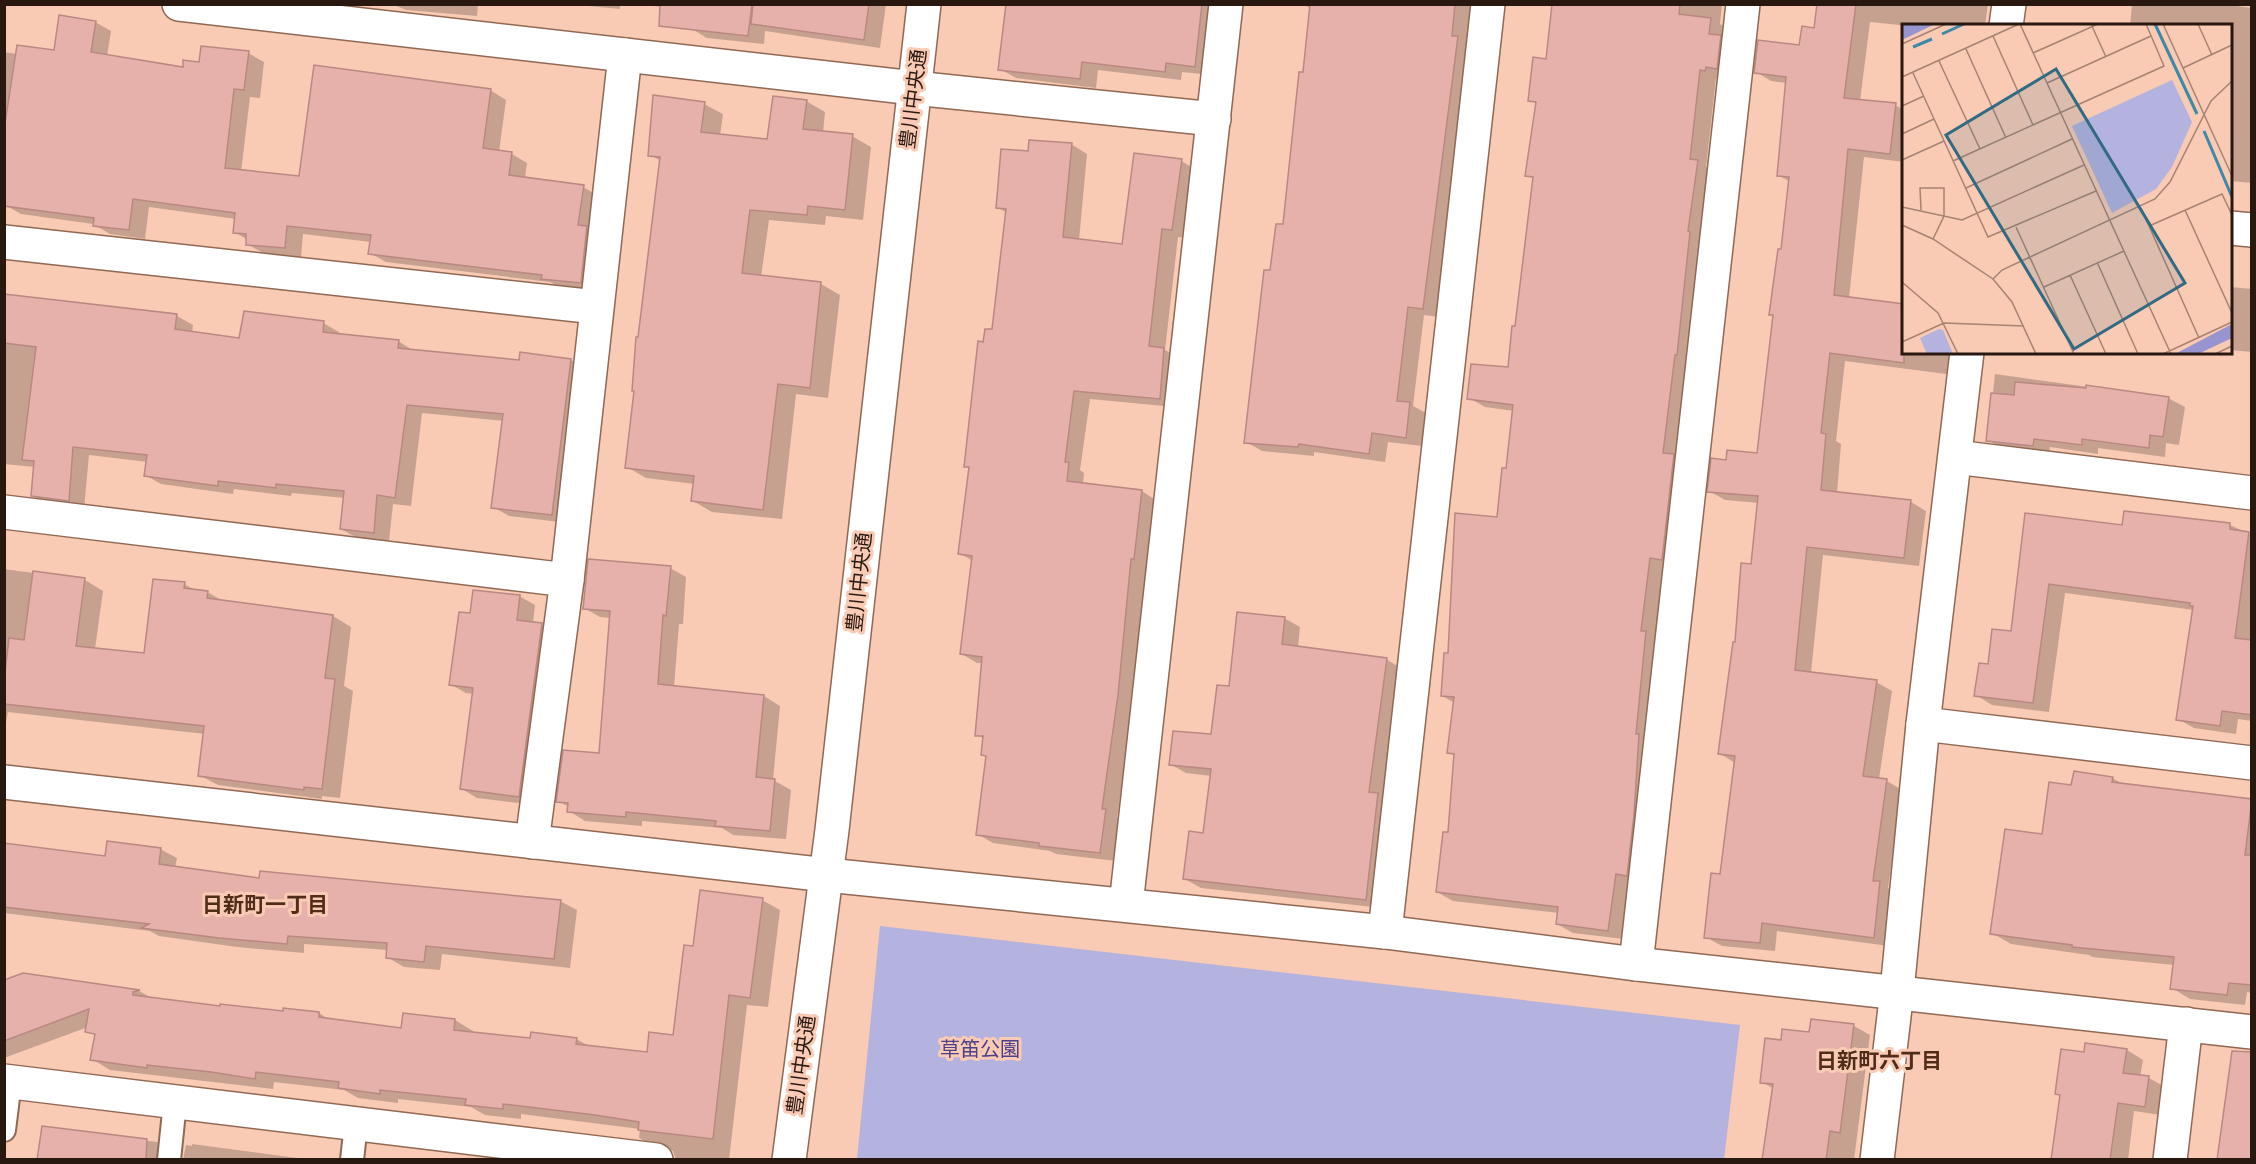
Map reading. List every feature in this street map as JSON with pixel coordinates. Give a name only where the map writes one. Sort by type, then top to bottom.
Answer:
[{"type":"street","points":[[179,4],[914,88],[1214,119]]},
{"type":"street","name":"豊川中央通","points":[[789,1160],[827,875],[924,4]]},
{"type":"street","points":[[1126,904],[1226,4]]},
{"type":"street","points":[[1385,933],[1488,4]]},
{"type":"street","points":[[1636,964],[1743,4]]},
{"type":"street","points":[[2006,24],[2008,4]]},
{"type":"street","points":[[532,842],[567,580],[625,55]]},
{"type":"street","points":[[2232,228],[2252,230]]},
{"type":"street","points":[[4,242],[596,307]]},
{"type":"street","points":[[1877,1160],[1923,723],[1967,354]]},
{"type":"street","points":[[1955,457],[2252,493]]},
{"type":"street","points":[[4,512],[567,580]]},
{"type":"street","points":[[1923,723],[2252,763]]},
{"type":"street","points":[[4,782],[827,875],[1126,904],[1636,964],[2252,1032]]},
{"type":"street","points":[[2170,1160],[2186,1024]]},
{"type":"street","points":[[7,1082],[609,1157],[656,1160]]},
{"type":"lane","points":[[4,1130],[7,1082]]},
{"type":"lane","points":[[169,1160],[176,1102]]},
{"type":"lane","points":[[352,1160],[356,1124]]},
{"type":"green space","name":"草笛公園","points":[[880,926],[1740,1025],[1724,1159],[857,1159]]},
{"type":"building","points":[[660,4],[752,4],[748,36],[659,26]]},
{"type":"building","points":[[753,4],[869,4],[864,40],[751,24]]},
{"type":"building","points":[[1006,4],[1202,4],[1195,67],[1166,63],[1165,72],[1082,62],[1080,79],[998,70]]},
{"type":"building","points":[[1310,4],[1455,4],[1452,36],[1458,36],[1423,309],[1408,307],[1397,401],[1410,402],[1406,438],[1372,433],[1369,454],[1299,444],[1298,447],[1244,443],[1264,270],[1270,270],[1276,224],[1283,224],[1299,72],[1303,72]]},
{"type":"building","points":[[1552,4],[1680,4],[1679,14],[1711,18],[1709,34],[1721,35],[1717,69],[1706,67],[1705,71],[1700,70],[1690,159],[1698,160],[1688,231],[1690,232],[1677,355],[1675,355],[1663,453],[1674,454],[1662,560],[1650,558],[1641,631],[1646,631],[1636,734],[1639,734],[1634,815],[1627,876],[1616,874],[1608,931],[1556,924],[1558,907],[1436,892],[1443,832],[1448,832],[1454,754],[1447,753],[1454,697],[1441,696],[1444,653],[1448,653],[1455,513],[1497,517],[1502,468],[1506,468],[1513,405],[1467,399],[1471,364],[1508,367],[1533,177],[1525,176],[1536,102],[1528,101],[1533,57],[1546,59]]},
{"type":"building","points":[[1817,4],[1856,4],[1844,98],[1896,103],[1890,154],[1848,149],[1834,295],[1902,304],[1904,363],[1830,353],[1821,433],[1826,434],[1821,490],[1911,500],[1904,558],[1807,547],[1795,670],[1877,680],[1863,776],[1887,779],[1873,881],[1880,881],[1874,938],[1762,923],[1760,943],[1704,938],[1711,873],[1720,874],[1735,756],[1718,754],[1733,642],[1735,642],[1741,563],[1751,564],[1758,496],[1707,492],[1711,458],[1726,460],[1727,450],[1757,453],[1773,315],[1769,315],[1778,249],[1781,249],[1789,177],[1777,176],[1786,77],[1754,73],[1758,40],[1799,45],[1802,26],[1814,28]]},
{"type":"building","points":[[59,15],[96,21],[91,52],[183,67],[183,60],[199,62],[201,46],[249,51],[244,90],[234,89],[225,168],[299,176],[314,65],[491,89],[483,148],[512,152],[509,175],[584,185],[578,225],[587,226],[581,283],[541,279],[542,275],[368,254],[371,235],[287,226],[285,248],[246,245],[246,234],[233,233],[235,213],[133,199],[129,230],[93,226],[94,218],[4,206],[4,130],[17,45],[54,50]]},
{"type":"building","points":[[653,95],[705,102],[701,132],[767,139],[773,96],[807,100],[803,129],[853,134],[845,210],[808,206],[807,215],[750,210],[742,273],[821,282],[810,388],[778,384],[763,510],[691,501],[694,476],[625,468],[634,391],[632,391],[636,337],[638,337],[660,157],[648,156]]},
{"type":"building","points":[[1029,140],[1072,143],[1063,237],[1122,244],[1134,153],[1182,159],[1172,230],[1162,229],[1149,346],[1164,348],[1160,399],[1074,391],[1065,462],[1069,462],[1067,481],[1142,490],[1134,559],[1131,559],[1118,695],[1102,809],[1106,809],[1100,853],[1039,846],[1039,843],[976,835],[986,756],[981,755],[983,736],[975,736],[982,657],[960,654],[972,556],[958,554],[969,467],[964,467],[978,341],[983,342],[985,329],[992,329],[1006,209],[996,208],[1001,149],[1028,151]]},
{"type":"building","points":[[4,294],[177,314],[175,329],[239,338],[244,311],[324,321],[323,332],[399,340],[398,348],[519,360],[520,352],[571,359],[552,515],[491,508],[503,414],[407,405],[395,498],[377,495],[374,533],[340,529],[344,491],[276,484],[276,488],[218,481],[218,486],[144,476],[147,455],[73,447],[69,501],[31,496],[34,461],[22,460],[36,347],[4,343]]},
{"type":"building","points":[[2015,382],[2086,388],[2086,385],[2169,397],[2163,437],[2150,435],[2149,448],[2082,439],[2082,445],[2034,439],[2033,446],[1986,441],[1991,393],[2014,395]]},
{"type":"building","points":[[2124,511],[2230,523],[2230,529],[2249,532],[2235,638],[2252,640],[2252,715],[2222,711],[2220,726],[2176,720],[2193,606],[2190,606],[2190,603],[2049,584],[2033,703],[1974,696],[1979,663],[1988,664],[1992,629],[2011,631],[2025,513],[2122,525]]},
{"type":"building","points":[[588,559],[671,566],[666,616],[663,615],[658,684],[764,695],[756,777],[775,779],[770,831],[715,826],[716,821],[626,812],[626,817],[567,812],[568,803],[556,802],[563,750],[599,753],[610,611],[583,609]]},
{"type":"building","points":[[33,571],[85,578],[76,646],[144,653],[153,579],[185,582],[184,588],[208,591],[207,598],[333,615],[325,678],[335,679],[322,789],[304,787],[304,790],[198,776],[204,726],[4,704],[9,638],[24,640]]},
{"type":"building","points":[[473,590],[520,595],[517,620],[542,623],[519,797],[460,789],[473,688],[449,685],[459,612],[470,613]]},
{"type":"building","points":[[1237,612],[1285,617],[1282,644],[1387,658],[1369,792],[1378,793],[1366,900],[1183,879],[1189,831],[1203,833],[1211,769],[1169,765],[1173,731],[1211,734],[1217,685],[1229,686]]},
{"type":"building","points":[[2074,771],[2113,777],[2112,782],[2252,799],[2245,855],[2252,855],[2252,985],[2229,983],[2227,995],[2170,989],[2174,957],[2072,947],[2072,945],[1990,934],[2005,829],[2042,834],[2049,782],[2071,785]]},
{"type":"building","points":[[107,841],[161,848],[159,864],[259,878],[260,871],[561,900],[554,959],[426,946],[424,962],[386,958],[387,943],[288,936],[287,944],[219,938],[141,928],[149,924],[4,907],[4,843],[105,856]]},
{"type":"building","points":[[700,890],[763,898],[750,998],[729,995],[713,1139],[638,1130],[639,1122],[595,1115],[503,1104],[503,1109],[465,1105],[466,1099],[380,1090],[380,1094],[338,1088],[339,1082],[256,1072],[255,1079],[211,1072],[147,1065],[147,1068],[90,1060],[95,1034],[85,1032],[89,1009],[4,1041],[4,980],[23,973],[140,990],[133,992],[133,995],[220,1006],[220,1004],[283,1011],[283,1008],[319,1012],[319,1017],[401,1028],[403,1013],[455,1019],[454,1030],[530,1038],[531,1032],[577,1038],[576,1044],[647,1052],[649,1032],[673,1035],[684,945],[693,946]]},
{"type":"building","points":[[1811,1019],[1854,1024],[1840,1133],[1830,1131],[1826,1160],[1762,1160],[1773,1084],[1760,1083],[1765,1038],[1781,1040],[1782,1029],[1809,1032]]},
{"type":"building","points":[[2085,1043],[2127,1049],[2123,1073],[2149,1076],[2145,1107],[2118,1103],[2110,1160],[2051,1160],[2060,1095],[2055,1094],[2061,1049],[2084,1052]]},
{"type":"building","points":[[2232,1051],[2252,1052],[2252,1160],[2217,1160]]},
{"type":"building","points":[[42,1126],[147,1139],[146,1160],[37,1160]]},
{"type":"district","name":"日新町一丁目","points":[[265,904]]},
{"type":"district","name":"日新町六丁目","points":[[1879,1060]]}]
